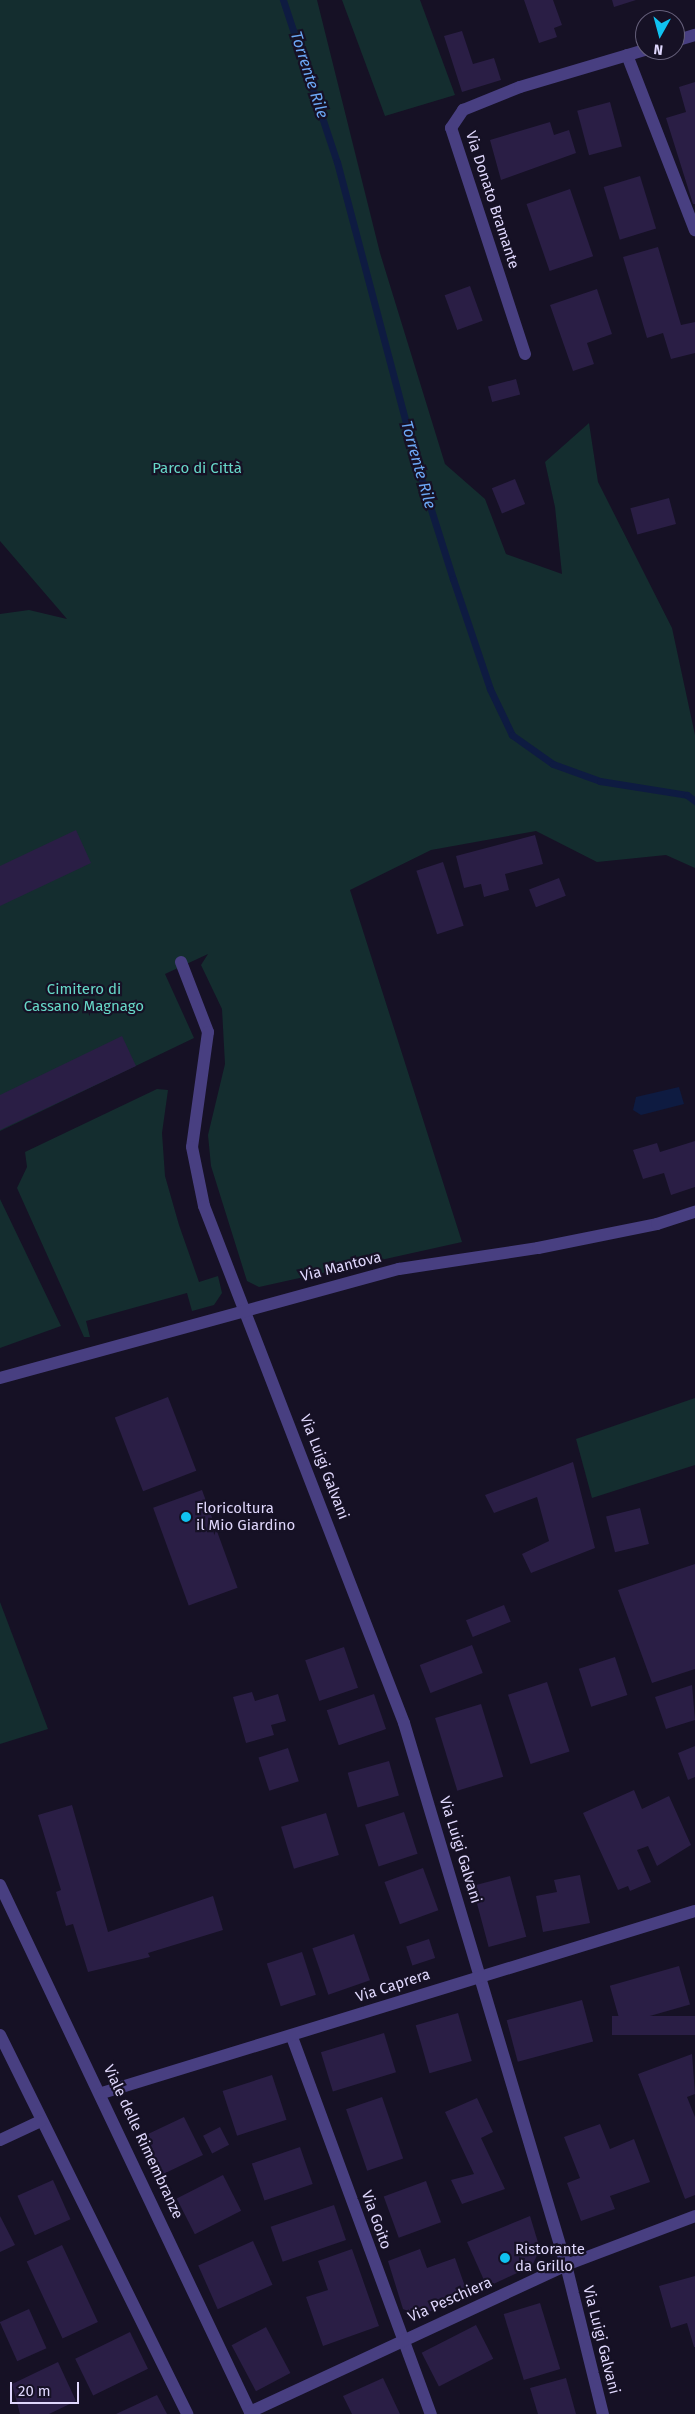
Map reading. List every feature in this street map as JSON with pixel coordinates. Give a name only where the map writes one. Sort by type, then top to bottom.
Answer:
[{"type":"street","name":"Via Donato Bramante","points":[[525,354],[451,128],[463,110],[635,53]]},
{"type":"street","points":[[628,55],[695,230]]},
{"type":"street","name":"Via Luigi Galvani","points":[[180,962],[208,1032],[192,1147],[196,1177],[231,1282],[246,1308],[404,1723],[566,2265],[603,2414]]},
{"type":"street","name":"Via Mantova","points":[[0,1378],[246,1308],[399,1269],[547,1246],[657,1224],[695,1212]]},
{"type":"street","name":"Viale delle Rimembranze","points":[[0,1885],[102,2093],[251,2413]]},
{"type":"street","name":"Via Caprera","points":[[102,2093],[292,2037],[480,1976],[695,1912]]},
{"type":"street","points":[[0,2035],[187,2414]]},
{"type":"street","name":"Via Goito","points":[[292,2037],[431,2414]]},
{"type":"street","points":[[0,2140],[41,2121]]},
{"type":"street","name":"Via Peschiera","points":[[251,2413],[403,2339],[566,2265],[695,2216]]},
{"type":"green space","points":[[0,0],[317,0],[380,253],[445,464],[485,499],[506,554],[562,574],[555,507],[545,462],[589,423],[598,482],[672,628],[695,735],[695,868],[666,855],[597,862],[536,831],[431,850],[350,890],[462,1242],[259,1287],[247,1281],[211,1166],[208,1135],[225,1064],[222,1009],[201,965],[208,954],[165,974],[194,1038],[0,1131],[0,614],[29,610],[67,619],[0,541]]},
{"type":"green space","points":[[342,0],[420,0],[455,95],[385,116]]},
{"type":"green space","points":[[157,1089],[168,1090],[162,1133],[165,1176],[179,1225],[199,1282],[218,1276],[222,1293],[214,1305],[192,1311],[187,1293],[86,1321],[90,1337],[84,1337],[17,1188],[27,1167],[25,1152]]},
{"type":"green space","points":[[0,1199],[61,1326],[0,1348]]},
{"type":"green space","points":[[695,1398],[695,1465],[592,1498],[576,1439]]},
{"type":"green space","points":[[0,1602],[48,1729],[0,1744]]},
{"type":"water","points":[[679,1087],[684,1104],[641,1115],[633,1110],[636,1097]]},
{"type":"building","points":[[524,0],[553,0],[562,25],[554,28],[557,37],[539,43]]},
{"type":"building","points":[[612,0],[636,0],[614,7]]},
{"type":"building","points":[[462,31],[473,64],[494,58],[501,80],[462,92],[444,36]]},
{"type":"building","points":[[695,82],[695,204],[693,204],[666,118],[686,112],[679,87]]},
{"type":"building","points":[[610,102],[622,146],[589,155],[577,111]]},
{"type":"building","points":[[550,122],[554,135],[569,130],[576,153],[501,180],[490,140]]},
{"type":"building","points":[[640,176],[656,229],[620,240],[604,187]]},
{"type":"building","points":[[570,189],[593,256],[550,271],[527,204]]},
{"type":"building","points":[[658,247],[681,325],[695,322],[695,353],[671,359],[663,333],[647,338],[623,257]]},
{"type":"building","points":[[470,286],[483,321],[457,330],[445,295]]},
{"type":"building","points":[[597,289],[612,334],[587,343],[594,364],[573,371],[550,305]]},
{"type":"building","points":[[516,379],[520,394],[492,402],[488,387]]},
{"type":"building","points":[[515,479],[525,504],[502,513],[492,488]]},
{"type":"building","points":[[669,498],[676,524],[637,534],[630,508]]},
{"type":"building","points":[[76,830],[91,863],[0,906],[0,866]]},
{"type":"building","points":[[535,835],[543,864],[505,874],[509,890],[484,897],[481,884],[464,888],[456,856]]},
{"type":"building","points":[[443,862],[464,926],[437,934],[416,871]]},
{"type":"building","points":[[559,878],[566,896],[536,907],[529,889]]},
{"type":"building","points":[[122,1036],[136,1066],[0,1130],[0,1095]]},
{"type":"building","points":[[695,1141],[695,1187],[671,1195],[664,1173],[643,1179],[633,1150],[657,1143],[660,1152]]},
{"type":"building","points":[[168,1397],[196,1471],[143,1491],[115,1417]]},
{"type":"building","points":[[573,1462],[595,1548],[531,1573],[522,1554],[549,1541],[537,1497],[494,1513],[485,1495]]},
{"type":"building","points":[[202,1490],[238,1588],[189,1606],[153,1508]]},
{"type":"building","points":[[640,1508],[649,1544],[615,1552],[606,1516]]},
{"type":"building","points":[[695,1564],[695,1669],[652,1683],[618,1590]]},
{"type":"building","points":[[504,1605],[511,1622],[473,1637],[466,1620]]},
{"type":"building","points":[[472,1645],[483,1673],[430,1693],[420,1665]]},
{"type":"building","points":[[344,1647],[358,1688],[319,1701],[305,1660]]},
{"type":"building","points":[[615,1657],[627,1695],[591,1707],[579,1669]]},
{"type":"building","points":[[547,1682],[570,1751],[531,1764],[508,1695]]},
{"type":"building","points":[[692,1685],[695,1720],[666,1729],[655,1697]]},
{"type":"building","points":[[252,1692],[255,1701],[278,1694],[286,1721],[271,1725],[274,1735],[246,1743],[233,1697]]},
{"type":"building","points":[[374,1694],[386,1729],[339,1745],[327,1710]]},
{"type":"building","points":[[481,1704],[503,1777],[457,1791],[435,1718]]},
{"type":"building","points":[[695,1746],[695,1777],[688,1780],[678,1753]]},
{"type":"building","points":[[288,1748],[299,1781],[269,1791],[259,1758]]},
{"type":"building","points":[[389,1761],[399,1796],[358,1807],[348,1773]]},
{"type":"building","points":[[634,1790],[642,1809],[669,1796],[691,1845],[657,1866],[648,1846],[637,1850],[651,1882],[630,1891],[628,1886],[618,1890],[583,1813]]},
{"type":"building","points":[[72,1805],[108,1932],[213,1896],[223,1930],[148,1953],[150,1957],[88,1972],[73,1924],[66,1926],[56,1892],[61,1890],[38,1815]]},
{"type":"building","points":[[404,1812],[418,1854],[379,1867],[365,1825]]},
{"type":"building","points":[[326,1813],[339,1855],[294,1869],[281,1827]]},
{"type":"building","points":[[423,1868],[438,1910],[400,1924],[384,1882]]},
{"type":"building","points":[[580,1875],[590,1923],[543,1932],[536,1896],[557,1892],[554,1880]]},
{"type":"building","points":[[510,1876],[526,1937],[489,1947],[472,1886]]},
{"type":"building","points":[[354,1934],[370,1980],[328,1995],[312,1948]]},
{"type":"building","points":[[429,1939],[435,1958],[412,1965],[406,1946]]},
{"type":"building","points":[[302,1952],[316,1995],[281,2006],[267,1963]]},
{"type":"building","points":[[679,1966],[690,2004],[621,2024],[610,1986]]},
{"type":"building","points":[[582,2000],[593,2042],[518,2062],[507,2020]]},
{"type":"building","points":[[458,2013],[472,2061],[429,2073],[416,2025]]},
{"type":"building","points":[[612,2016],[695,2016],[695,2035],[612,2035]]},
{"type":"building","points":[[384,2033],[396,2072],[333,2092],[321,2052]]},
{"type":"building","points":[[692,2054],[695,2094],[687,2097],[695,2117],[695,2195],[685,2199],[638,2074]]},
{"type":"building","points":[[272,2075],[287,2120],[237,2136],[223,2091]]},
{"type":"building","points":[[382,2097],[403,2158],[367,2171],[346,2109]]},
{"type":"building","points":[[477,2098],[493,2132],[481,2138],[505,2189],[462,2204],[451,2180],[474,2174],[445,2112]]},
{"type":"building","points":[[184,2117],[203,2155],[159,2176],[146,2147],[153,2144],[148,2134]]},
{"type":"building","points":[[600,2124],[610,2149],[634,2139],[650,2182],[610,2196],[615,2209],[581,2221],[567,2183],[580,2178],[564,2137]]},
{"type":"building","points":[[220,2127],[229,2145],[212,2153],[203,2136]]},
{"type":"building","points":[[300,2147],[313,2184],[264,2200],[252,2164]]},
{"type":"building","points":[[223,2175],[241,2211],[195,2234],[177,2199]]},
{"type":"building","points":[[53,2180],[70,2219],[35,2235],[17,2196]]},
{"type":"building","points":[[426,2181],[441,2222],[399,2238],[384,2196]]},
{"type":"building","points":[[334,2205],[346,2240],[283,2262],[271,2227]]},
{"type":"building","points":[[0,2216],[15,2245],[0,2252]]},
{"type":"building","name":"Ristorante da Grillo","points":[[530,2216],[540,2249],[532,2266],[487,2287],[467,2242]]},
{"type":"building","points":[[253,2241],[273,2285],[218,2309],[198,2265]]},
{"type":"building","points":[[62,2245],[98,2322],[63,2339],[27,2261]]},
{"type":"building","points":[[352,2249],[379,2326],[323,2346],[306,2297],[328,2290],[318,2261]]},
{"type":"building","points":[[420,2249],[427,2268],[455,2258],[468,2295],[420,2316],[403,2309],[388,2261]]},
{"type":"building","points":[[695,2276],[694,2347],[687,2323],[671,2328],[659,2286]]},
{"type":"building","points":[[540,2303],[560,2369],[524,2380],[504,2314]]},
{"type":"building","points":[[29,2309],[46,2348],[17,2361],[0,2322]]},
{"type":"building","points":[[476,2325],[493,2359],[439,2387],[422,2353]]},
{"type":"building","points":[[266,2327],[290,2373],[256,2391],[232,2345]]},
{"type":"building","points":[[130,2332],[148,2369],[93,2396],[75,2359]]},
{"type":"building","points":[[58,2362],[76,2401],[49,2414],[20,2414],[12,2384]]},
{"type":"building","points":[[383,2378],[400,2414],[352,2414],[343,2396]]},
{"type":"building","points":[[566,2378],[576,2414],[538,2414],[530,2388]]},
{"type":"building","points":[[157,2395],[167,2414],[116,2414]]},
{"type":"waterway","name":"Torrente Rile","points":[[283,0],[337,162],[417,465],[490,689],[512,735],[553,764],[600,781],[687,795],[695,801]]},
{"type":"place","name":"Floricoltura il Mio Giardino","points":[[186,1517]]},
{"type":"place","name":"Ristorante da Grillo","points":[[505,2258]]},
{"type":"park label","name":"Parco di Città","points":[[197,469]]},
{"type":"park label","name":"Cimitero di Cassano Magnago","points":[[84,998]]}]
